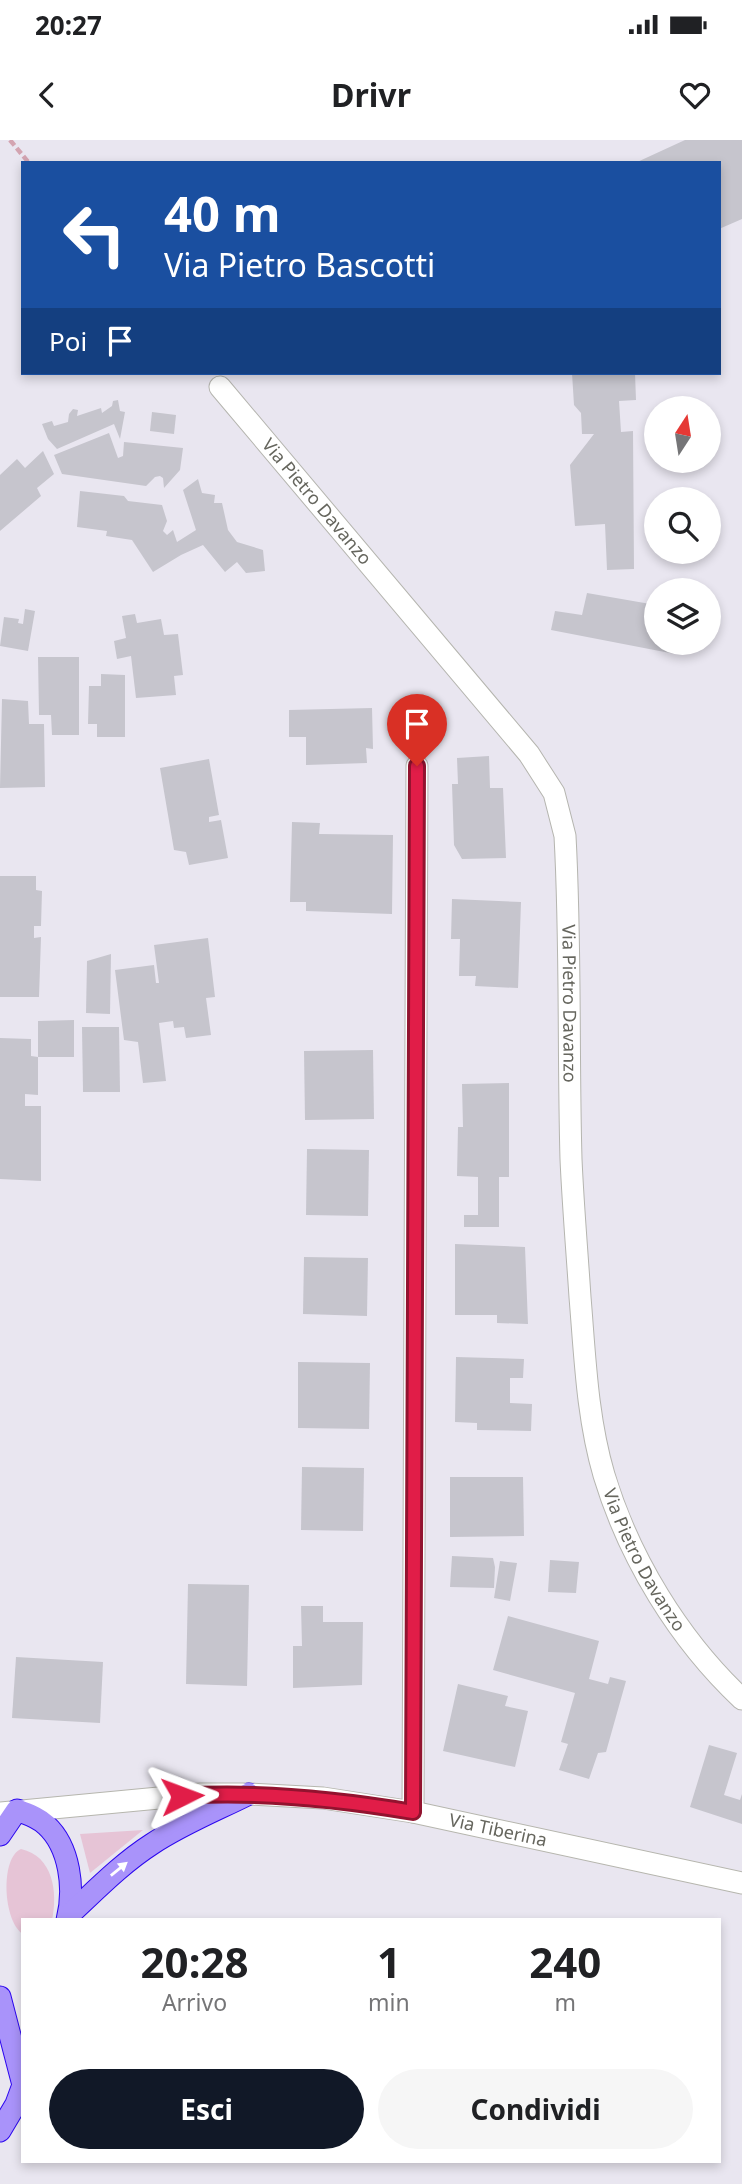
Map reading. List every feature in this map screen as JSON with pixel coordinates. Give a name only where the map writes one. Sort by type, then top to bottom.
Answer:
[{"type":"highway","points":[[68,1917],[114,1872],[150,1845],[176,1829],[249,1794]]},
{"type":"highway","points":[[0,1835],[8,1811],[45,1823],[54,1833],[67,1862],[70,1878],[68,1917]]},
{"type":"highway","points":[[0,1997],[21,2077]]},
{"type":"highway","points":[[0,2131],[21,2090]]},
{"type":"street","name":"Via Pietro Davanzo","points":[[220,387],[529,754],[554,793],[561,814],[566,848],[571,1158],[577,1260],[593,1428],[617,1512],[648,1574],[699,1651],[742,1699]]},
{"type":"street","points":[[413,1812],[417,766]]},
{"type":"street","name":"Via Tiberina","points":[[8,1811],[182,1796],[249,1794],[323,1798],[413,1812],[742,1883]]},
{"type":"path","points":[[10,140],[27,161]]},
{"type":"shaded area","points":[[143,1830],[90,1873],[80,1834]]},
{"type":"shaded area","points":[[21,1849],[40,1859],[51,1877],[54,1898],[52,1918],[21,1918],[21,1932],[16,1927],[8,1904],[7,1876],[14,1855]]},
{"type":"building","points":[[685,140],[742,140],[742,219],[721,228],[721,161],[639,161]]},
{"type":"building","points":[[572,375],[635,375],[636,400],[619,401],[621,432],[633,431],[634,569],[607,570],[605,524],[575,526],[570,465],[594,434],[582,434],[581,413],[574,405]]},
{"type":"building","points":[[118,400],[120,411],[125,412],[120,439],[114,424],[57,449],[48,439],[42,424],[52,421],[54,426],[68,422],[73,409],[78,410],[77,416],[101,408],[102,413],[112,406],[113,401]]},
{"type":"building","points":[[152,412],[176,415],[174,434],[150,431]]},
{"type":"building","points":[[109,433],[118,458],[123,456],[124,442],[183,448],[180,470],[164,488],[163,478],[160,476],[146,486],[62,474],[54,455]]},
{"type":"building","points":[[43,451],[54,474],[37,488],[41,496],[0,531],[0,475],[17,459],[25,468]]},
{"type":"building","points":[[198,479],[202,493],[215,495],[214,503],[222,503],[228,530],[237,542],[263,550],[265,571],[246,573],[237,562],[225,572],[203,545],[153,572],[132,540],[106,536],[107,531],[77,527],[80,491],[124,496],[128,501],[162,505],[167,521],[163,531],[167,535],[173,530],[177,542],[196,530],[183,490]]},
{"type":"building","points":[[587,593],[644,603],[644,648],[551,630],[555,611],[582,615]]},
{"type":"building","points":[[25,609],[35,611],[28,651],[0,646],[4,617],[19,619],[18,623],[23,624]]},
{"type":"building","points":[[135,614],[137,623],[161,619],[164,635],[178,634],[183,675],[174,676],[176,695],[136,698],[131,656],[117,659],[114,641],[126,638],[122,616]]},
{"type":"building","points":[[38,657],[79,657],[79,735],[52,735],[51,715],[39,715]]},
{"type":"building","points":[[101,674],[125,675],[125,737],[97,737],[97,724],[88,724],[89,686],[101,686]]},
{"type":"building","points":[[2,699],[28,701],[29,724],[44,724],[45,787],[0,788]]},
{"type":"building","points":[[372,708],[373,749],[366,748],[367,763],[306,765],[306,737],[289,737],[289,710]]},
{"type":"building","points":[[489,756],[490,788],[503,788],[506,858],[462,859],[454,845],[452,784],[458,784],[457,758]]},
{"type":"building","points":[[209,759],[219,815],[209,817],[209,822],[221,820],[228,858],[189,865],[186,852],[174,850],[160,768]]},
{"type":"building","points":[[292,822],[320,823],[319,834],[393,835],[392,914],[306,911],[306,902],[290,902]]},
{"type":"building","points":[[0,876],[36,876],[36,890],[42,891],[41,926],[34,926],[34,938],[41,937],[39,997],[0,997]]},
{"type":"building","points":[[452,899],[521,902],[518,988],[475,986],[476,976],[459,976],[460,939],[451,939]]},
{"type":"building","points":[[208,938],[215,997],[206,998],[211,1035],[186,1038],[184,1027],[174,1028],[173,1021],[159,1023],[166,1081],[143,1083],[138,1042],[124,1040],[115,970],[154,965],[156,983],[159,983],[154,945]]},
{"type":"building","points":[[111,954],[110,1014],[86,1013],[87,961]]},
{"type":"building","points":[[74,1020],[74,1057],[38,1057],[38,1021]]},
{"type":"building","points":[[82,1027],[119,1027],[120,1092],[83,1092]]},
{"type":"building","points":[[0,1038],[31,1039],[31,1056],[38,1057],[38,1095],[25,1094],[25,1106],[41,1106],[41,1181],[0,1179]]},
{"type":"building","points":[[373,1050],[374,1119],[305,1120],[304,1051]]},
{"type":"building","points":[[509,1083],[509,1177],[499,1177],[499,1227],[464,1227],[464,1215],[478,1215],[478,1177],[457,1176],[458,1127],[463,1127],[462,1084]]},
{"type":"building","points":[[307,1149],[369,1150],[368,1216],[306,1215]]},
{"type":"building","points":[[455,1244],[525,1247],[528,1324],[497,1323],[497,1315],[455,1315]]},
{"type":"building","points":[[304,1257],[368,1258],[367,1316],[303,1314]]},
{"type":"building","points":[[456,1357],[524,1359],[523,1378],[510,1378],[510,1403],[532,1404],[531,1431],[477,1430],[477,1423],[455,1422]]},
{"type":"building","points":[[298,1362],[370,1363],[369,1429],[298,1428]]},
{"type":"building","points":[[302,1467],[364,1468],[363,1531],[301,1530]]},
{"type":"building","points":[[450,1477],[523,1477],[524,1536],[450,1537]]},
{"type":"building","points":[[452,1556],[493,1558],[494,1588],[450,1587]]},
{"type":"building","points":[[550,1560],[579,1562],[576,1593],[548,1592]]},
{"type":"building","points":[[500,1561],[517,1563],[510,1601],[494,1598]]},
{"type":"building","points":[[188,1584],[249,1585],[247,1686],[186,1684]]},
{"type":"building","points":[[301,1606],[323,1606],[323,1622],[363,1622],[362,1685],[293,1688],[293,1646],[302,1646]]},
{"type":"building","points":[[508,1616],[599,1641],[589,1679],[608,1684],[610,1677],[626,1681],[606,1752],[598,1753],[589,1779],[559,1770],[568,1744],[561,1742],[575,1693],[493,1670]]},
{"type":"building","points":[[16,1657],[103,1662],[100,1723],[12,1718]]},
{"type":"building","points":[[458,1684],[508,1696],[505,1706],[528,1711],[515,1767],[443,1751]]},
{"type":"building","points":[[709,1745],[737,1753],[724,1795],[740,1800],[742,1794],[742,1824],[690,1807]]},
{"type":"route","points":[[182,1796],[300,1796],[413,1812],[417,766]]}]
